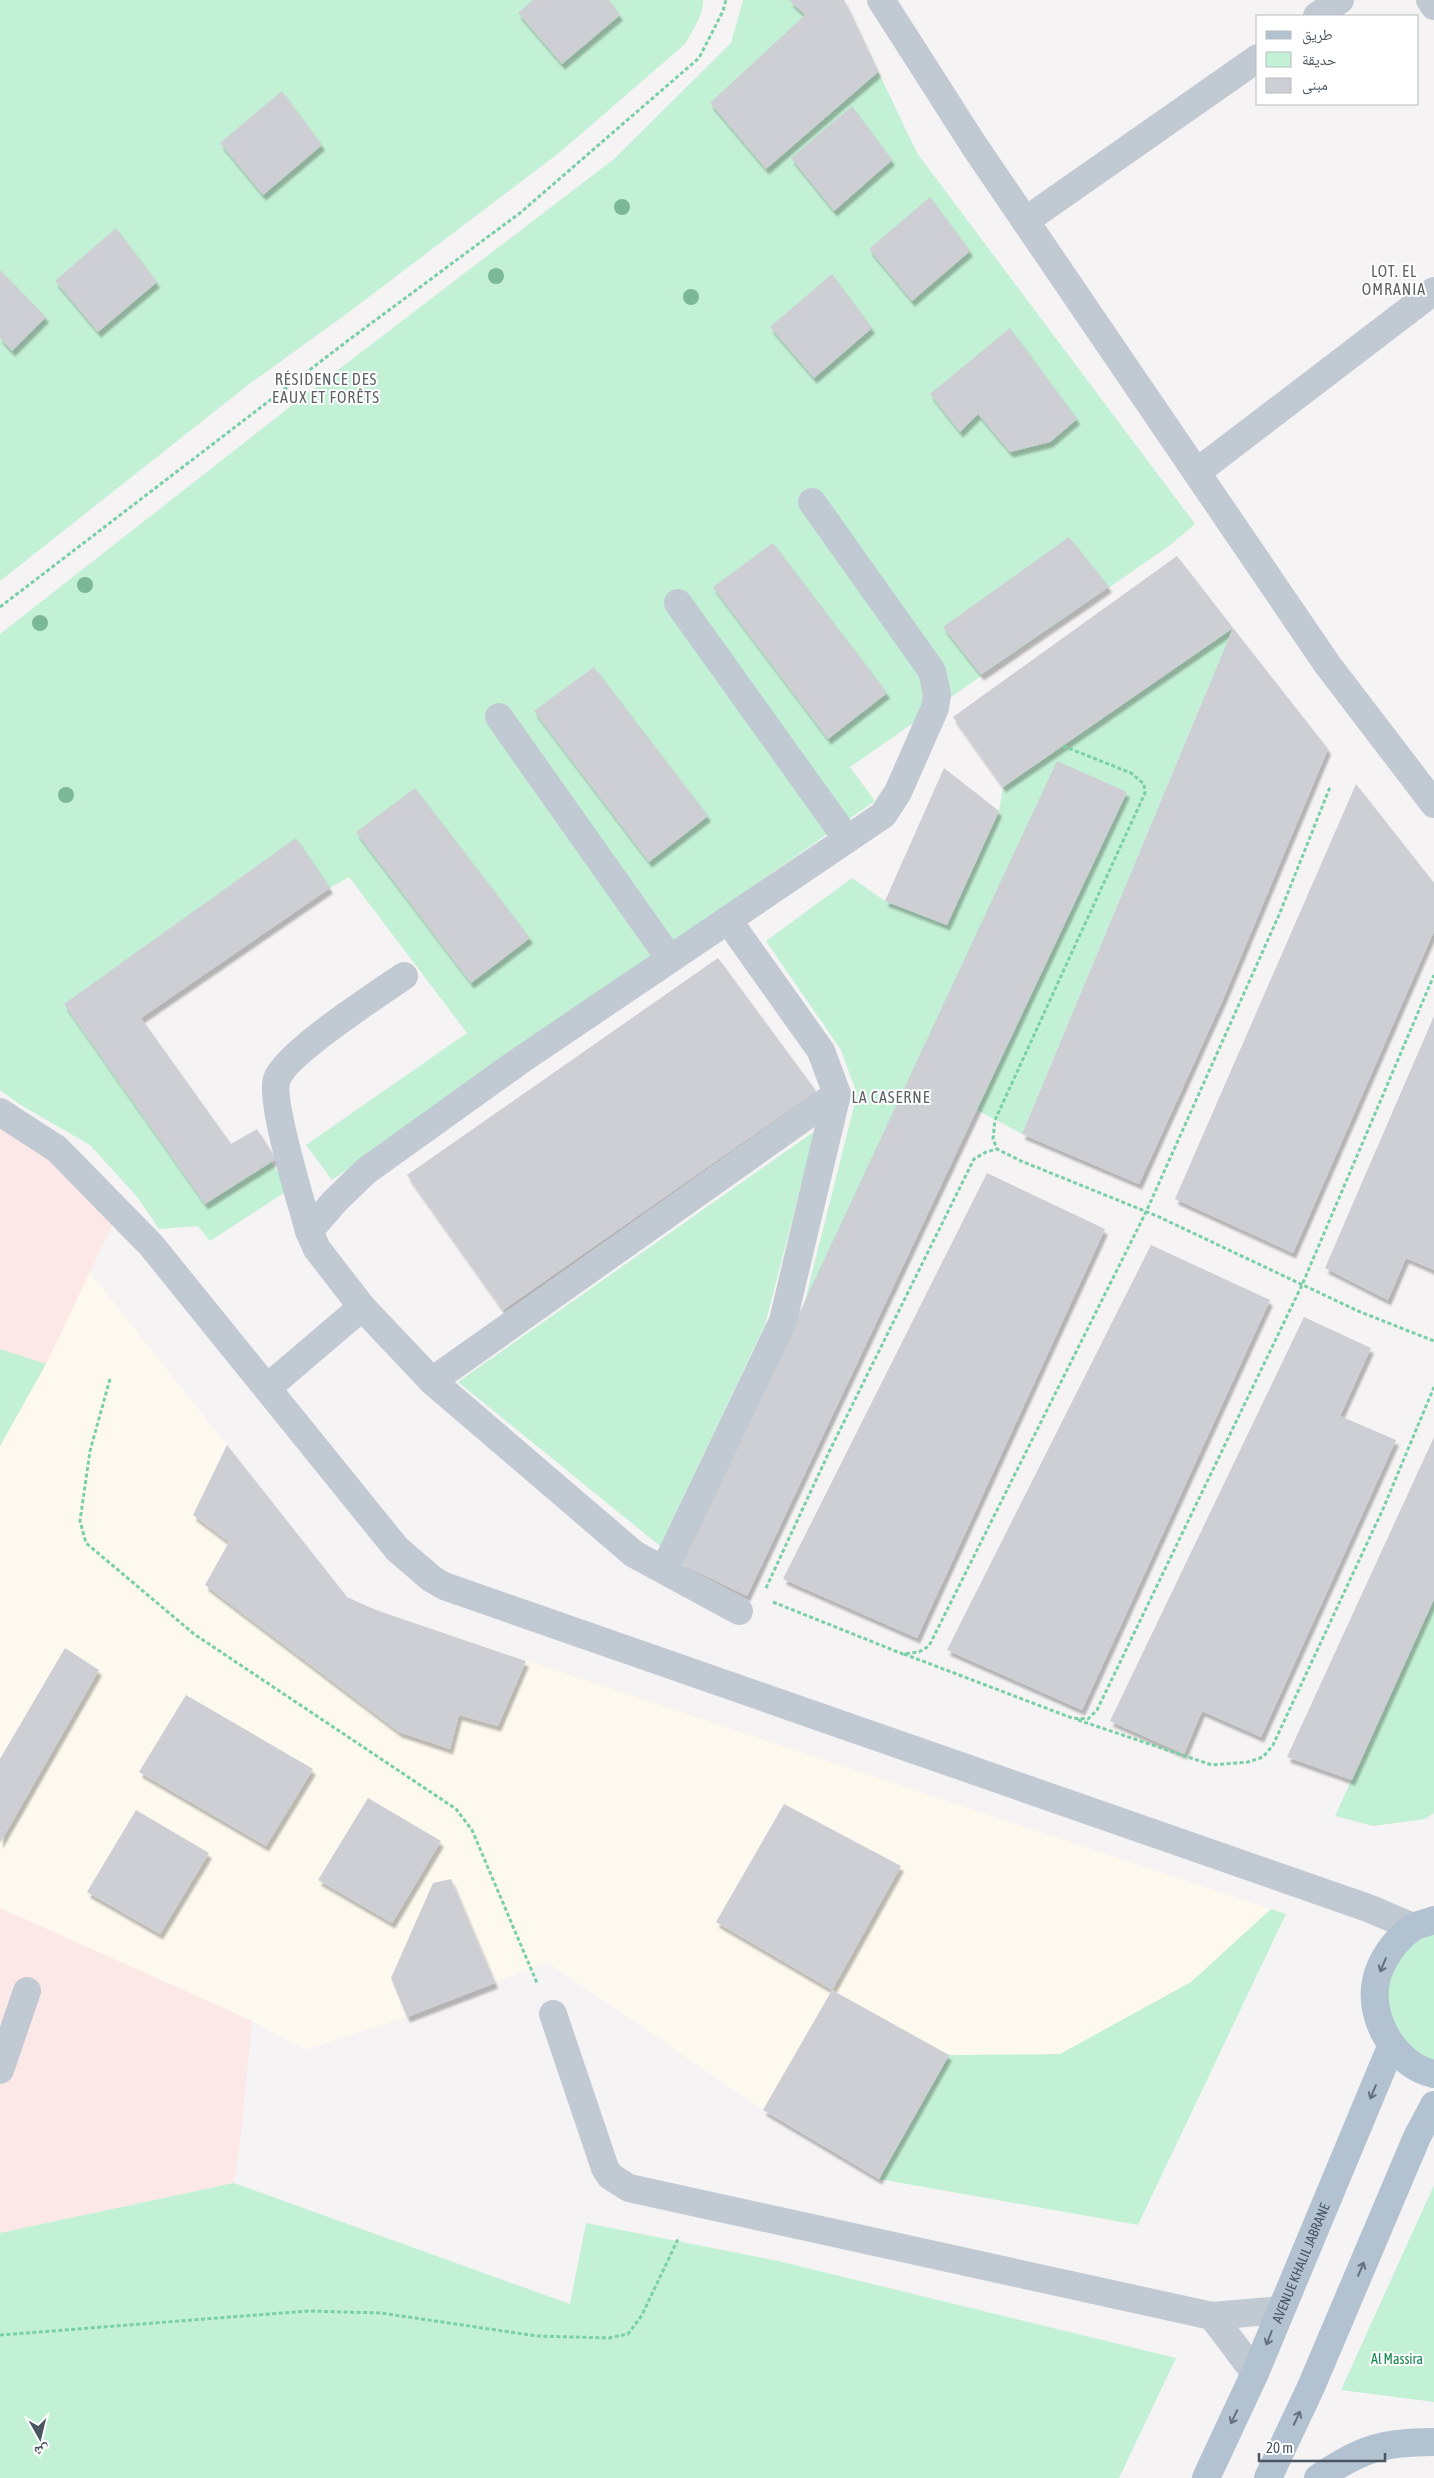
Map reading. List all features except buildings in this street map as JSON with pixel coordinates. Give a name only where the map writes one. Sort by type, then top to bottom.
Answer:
[{"type":"main road","points":[[1424,1924],[1389,1951],[1376,1982],[1377,2016],[1391,2047],[1408,2062],[1434,2074]]},
{"type":"main road","name":"AVENUE KHALIL JABRANE","points":[[1206,2478],[1255,2373],[1391,2047]]},
{"type":"main road","points":[[1268,2478],[1311,2387],[1413,2146],[1434,2105]]},
{"type":"main road","points":[[1318,2478],[1370,2448],[1407,2442],[1434,2442]]},
{"type":"street","points":[[880,0],[975,147],[1327,664],[1434,804]]},
{"type":"street","points":[[1318,15],[1340,0]]},
{"type":"street","points":[[1430,0],[1434,6]]},
{"type":"street","points":[[1025,221],[1256,59]]},
{"type":"street","points":[[1197,472],[1434,292]]},
{"type":"street","points":[[309,1231],[335,1201],[366,1171],[518,1062],[883,815],[898,792],[935,708],[937,694],[932,671],[812,502]]},
{"type":"street","points":[[678,603],[848,839]]},
{"type":"street","points":[[499,717],[670,959]]},
{"type":"street","points":[[664,1570],[783,1321],[837,1094],[821,1051],[728,920]]},
{"type":"street","points":[[404,976],[294,1055],[277,1079],[277,1105],[309,1231],[317,1249],[362,1307],[432,1381],[634,1554],[739,1611]]},
{"type":"street","points":[[432,1381],[837,1094]]},
{"type":"street","points":[[0,1112],[57,1149],[151,1245],[397,1549],[432,1579],[444,1586],[1368,1908],[1424,1924]]},
{"type":"street","points":[[267,1388],[362,1307]]},
{"type":"street","points":[[0,2070],[27,1991]]},
{"type":"street","points":[[553,2014],[605,2168],[610,2176],[629,2188],[1212,2316],[1280,2310]]},
{"type":"street","points":[[1212,2316],[1255,2373]]},
{"type":"path","points":[[0,608],[219,439],[520,212],[699,58],[724,11],[726,0]]},
{"type":"path","points":[[1063,746],[1131,773],[1144,784],[1145,793],[995,1120],[993,1139],[997,1149],[1021,1161],[1146,1212],[1302,1285],[1434,1341]]},
{"type":"path","points":[[903,1654],[919,1652],[929,1646],[1146,1212],[1279,915],[1330,787]]},
{"type":"path","points":[[1072,1718],[1088,1719],[1097,1710],[1302,1285],[1434,975]]},
{"type":"path","points":[[765,1589],[974,1159],[997,1149]]},
{"type":"path","points":[[110,1379],[90,1451],[80,1522],[86,1543],[194,1634],[456,1809],[472,1830],[530,1970],[553,2014]]},
{"type":"path","points":[[770,1601],[1072,1718],[1212,1765],[1248,1762],[1263,1757],[1273,1746],[1383,1509],[1434,1387]]},
{"type":"path","points":[[0,2335],[308,2311],[381,2313],[537,2336],[609,2338],[628,2334],[642,2315],[696,2202]]},
{"type":"shaded area","points":[[0,1112],[119,1211],[46,1364],[0,1445]]},
{"type":"shaded area","points":[[89,1271],[347,1597],[376,1610],[1286,1914],[1138,2225],[879,2179],[763,2110],[547,1962],[407,2017],[305,2050],[252,2021],[0,1908],[0,1446],[46,1364]]},
{"type":"shaded area","points":[[0,1908],[252,2021],[234,2183],[0,2233]]},
{"type":"green space","points":[[0,0],[703,0],[703,6],[700,17],[685,44],[559,153],[349,312],[248,385],[0,581]]},
{"type":"green space","points":[[743,0],[844,0],[917,153],[1195,524],[1169,546],[850,767],[875,801],[332,1180],[306,1145],[467,1033],[349,877],[330,888],[141,1018],[231,1144],[271,1162],[290,1189],[210,1241],[198,1226],[159,1229],[138,1198],[90,1145],[19,1104],[0,1090],[0,634],[309,392],[614,159],[731,43]]},
{"type":"green space","points":[[1233,628],[1022,1134],[977,1110],[874,1326],[805,1301],[857,1094],[841,1050],[766,941],[852,878],[885,901],[947,925],[999,811],[1003,787]]},
{"type":"green space","points":[[815,1131],[765,1325],[660,1546],[458,1382]]},
{"type":"green space","points":[[0,1349],[46,1364],[0,1446]]},
{"type":"green space","points":[[1434,1599],[1434,1813],[1425,1819],[1373,1826],[1335,1816]]},
{"type":"green space","points":[[1271,1909],[1286,1914],[1138,2225],[879,2179],[949,2055],[1060,2054],[1191,1982]]},
{"type":"green space","points":[[1434,1931],[1434,2065],[1398,2041],[1384,1984],[1396,1955],[1418,1936]]},
{"type":"green space","points":[[234,2183],[570,2304],[586,2223],[778,2261],[1176,2358],[1119,2478],[0,2478],[0,2233]]},
{"type":"green space","name":"Al Massira","points":[[1434,2185],[1434,2402],[1341,2390]]},
{"type":"district","name":"LOT. EL OMRANIA","points":[[1394,280]]},
{"type":"district","name":"RÉSIDENCE DES EAUX ET FORÊTS","points":[[326,388]]},
{"type":"district","name":"LA CASERNE","points":[[891,1097]]}]
